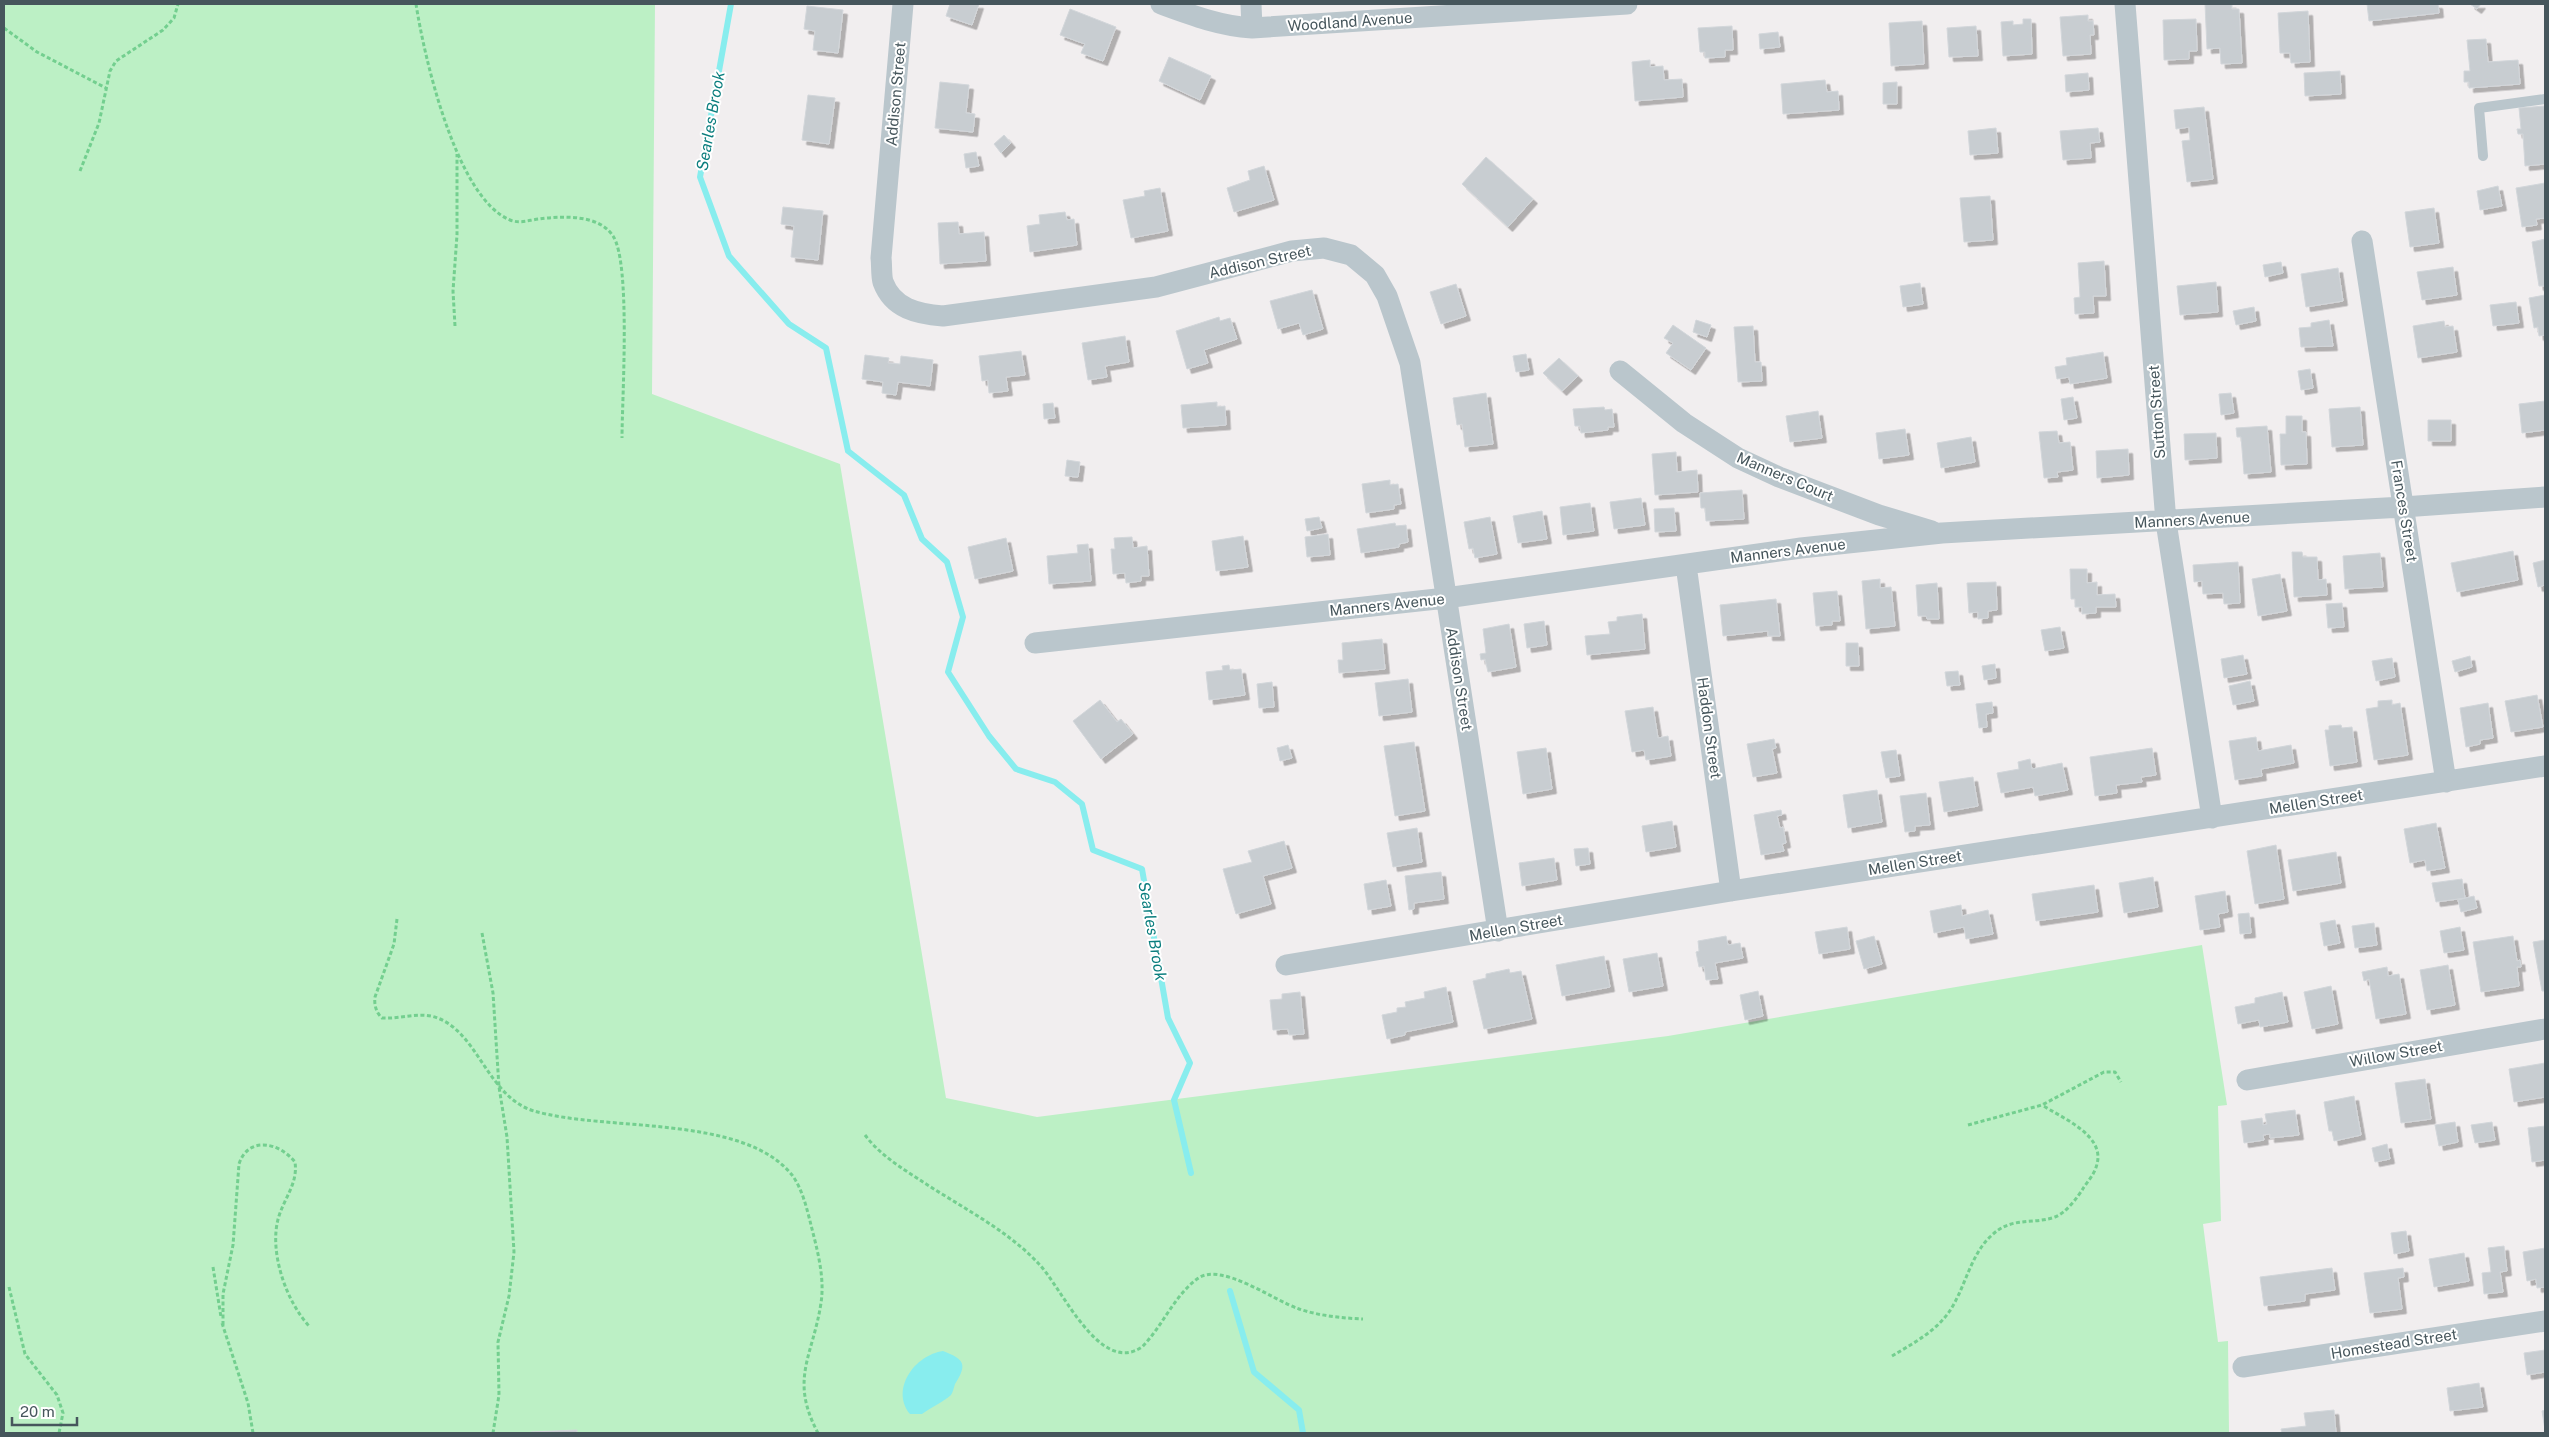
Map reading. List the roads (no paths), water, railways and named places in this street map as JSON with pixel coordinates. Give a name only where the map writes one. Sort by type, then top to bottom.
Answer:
[{"type":"street","name":"Addison Street","points":[[903,4],[881,258],[883,282],[897,304],[917,314],[943,316],[1156,287],[1292,251],[1324,248],[1351,255],[1375,275],[1388,296],[1410,363],[1498,932]]},
{"type":"street","points":[[1161,4],[1230,27],[1252,28],[1251,4]]},
{"type":"street","name":"Woodland Avenue","points":[[1252,28],[1580,5],[1627,4]]},
{"type":"street","name":"Sutton Street","points":[[2125,4],[2166,522],[2212,818]]},
{"type":"street","name":"Frances Street","points":[[2362,241],[2446,782]]},
{"type":"street","name":"Manners Court","points":[[1620,372],[1684,423],[1738,458],[1779,477],[1879,515],[1942,534]]},
{"type":"street","name":"Manners Avenue","points":[[1035,643],[1446,598],[1801,548],[1942,534],[2403,508],[2545,497]]},
{"type":"street","name":"Haddon Street","points":[[1686,565],[1731,891]]},
{"type":"street","name":"Mellen Street","points":[[1286,965],[1498,932],[1731,891],[2545,766]]},
{"type":"street","name":"Willow Street","points":[[2247,1080],[2545,1029]]},
{"type":"street","name":"Homestead Street","points":[[2243,1367],[2545,1321]]},
{"type":"lane","points":[[2483,156],[2479,108],[2545,99]]},
{"type":"water","points":[[943,1351],[956,1357],[962,1363],[962,1372],[952,1394],[922,1414],[910,1414],[903,1394],[904,1384],[908,1375],[923,1359]]},
{"type":"waterway","name":"Searles Brook","points":[[731,4],[700,177],[729,256],[789,324],[826,348],[848,451],[904,495],[922,539],[947,562],[963,617],[948,672],[989,736],[1016,769],[1055,782],[1082,804],[1093,850],[1142,869],[1168,1018],[1190,1063],[1174,1100],[1191,1173]]},
{"type":"waterway","name":"Searles Brook","points":[[1230,1291],[1254,1372],[1299,1410],[1303,1433]]}]
